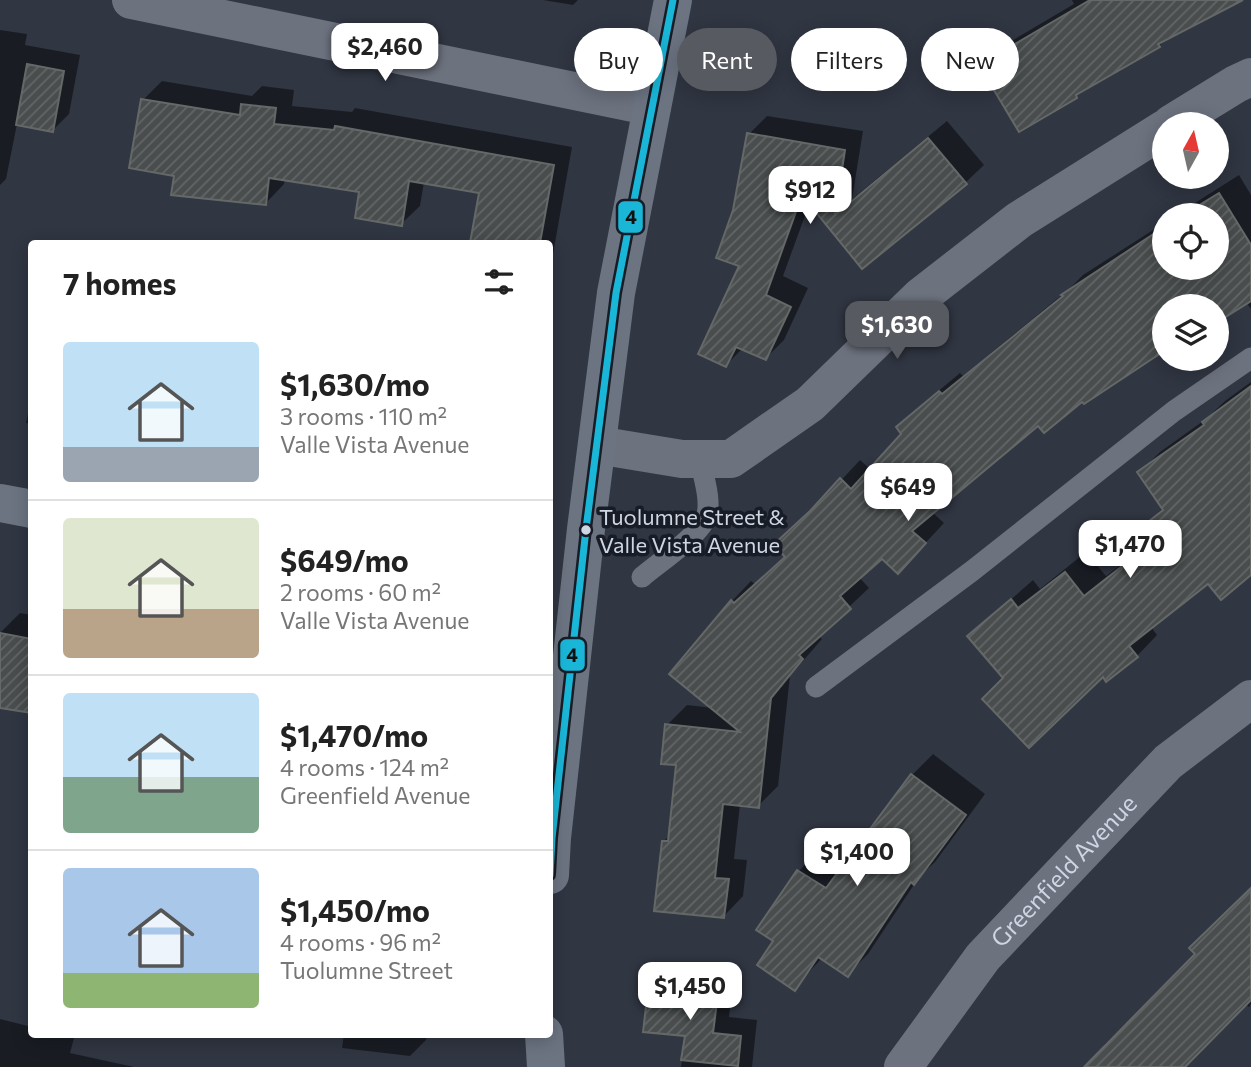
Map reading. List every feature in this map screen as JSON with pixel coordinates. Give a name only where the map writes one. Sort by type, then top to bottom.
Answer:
[{"type":"main road","points":[[553,812],[562,622],[597,445],[616,293],[673,0]]},
{"type":"main road","points":[[0,503],[28,508]]},
{"type":"main road","points":[[544,1038],[546,1067]]},
{"type":"street","points":[[131,0],[652,107]]},
{"type":"street","points":[[1190,112],[1251,77]]},
{"type":"street","points":[[597,445],[682,459],[716,459],[810,404],[920,297],[1018,220],[1152,136]]},
{"type":"street","name":"Greenfield Avenue","points":[[902,1067],[983,957],[1159,771],[1251,699]]},
{"type":"lane","points":[[816,687],[972,571],[1174,411],[1251,358]]},
{"type":"lane","points":[[642,577],[700,527],[707,515],[707,500],[716,459]]},
{"type":"lane","points":[[707,500],[716,459]]},
{"type":"building","points":[[1090,0],[1243,0],[1158,44],[1160,47],[1076,95],[1077,98],[1019,132],[995,91],[1019,91],[1019,42]]},
{"type":"building","points":[[27,64],[64,71],[53,132],[16,125]]},
{"type":"building","points":[[141,99],[240,115],[241,104],[276,108],[274,124],[334,130],[335,126],[554,165],[541,240],[471,240],[479,193],[409,181],[402,226],[355,218],[359,192],[269,178],[266,205],[171,195],[174,176],[129,168]]},
{"type":"building","points":[[747,133],[845,150],[835,215],[928,138],[967,184],[862,269],[802,195],[766,295],[791,307],[766,360],[736,347],[726,367],[698,354],[739,266],[716,258],[733,210]]},
{"type":"building","points":[[1219,193],[1225,203],[1203,203]]},
{"type":"building","points":[[1229,209],[1251,245],[1251,301],[1229,315],[1229,294],[1152,294],[1152,359],[1084,404],[1082,402],[1044,433],[1038,426],[912,531],[926,543],[898,574],[882,559],[840,596],[851,609],[799,655],[803,659],[771,698],[759,808],[723,804],[715,878],[729,879],[724,918],[654,911],[662,841],[668,841],[676,765],[661,764],[665,724],[740,732],[669,674],[731,600],[734,603],[785,557],[774,544],[810,511],[840,478],[851,489],[901,434],[896,427],[939,391],[942,394],[1063,296],[1061,295],[1152,235],[1152,280],[1229,280]]},
{"type":"building","points":[[1251,386],[1251,575],[1221,600],[1208,584],[1129,646],[1138,657],[1106,682],[1103,677],[1029,748],[982,699],[1003,678],[967,636],[1011,599],[1018,608],[1065,572],[1084,596],[1145,548],[1133,534],[1163,510],[1137,472],[1204,425],[1202,422]]},
{"type":"building","points":[[0,633],[28,638],[28,712],[0,708]]},
{"type":"building","points":[[911,774],[966,815],[914,885],[911,882],[848,977],[818,957],[795,991],[757,965],[773,941],[756,930],[797,870],[826,888]]},
{"type":"building","points":[[1251,888],[1251,1000],[1185,1067],[1084,1067],[1195,954],[1189,948]]},
{"type":"building","points":[[649,981],[716,990],[719,986],[713,1033],[741,1036],[738,1066],[681,1060],[685,1036],[643,1032]]},
{"type":"transit line","name":"4","points":[[553,829],[586,529],[616,293],[673,0]]},
{"type":"place","name":"Tuolumne Street & Valle Vista Avenue","points":[[586,530]]}]
